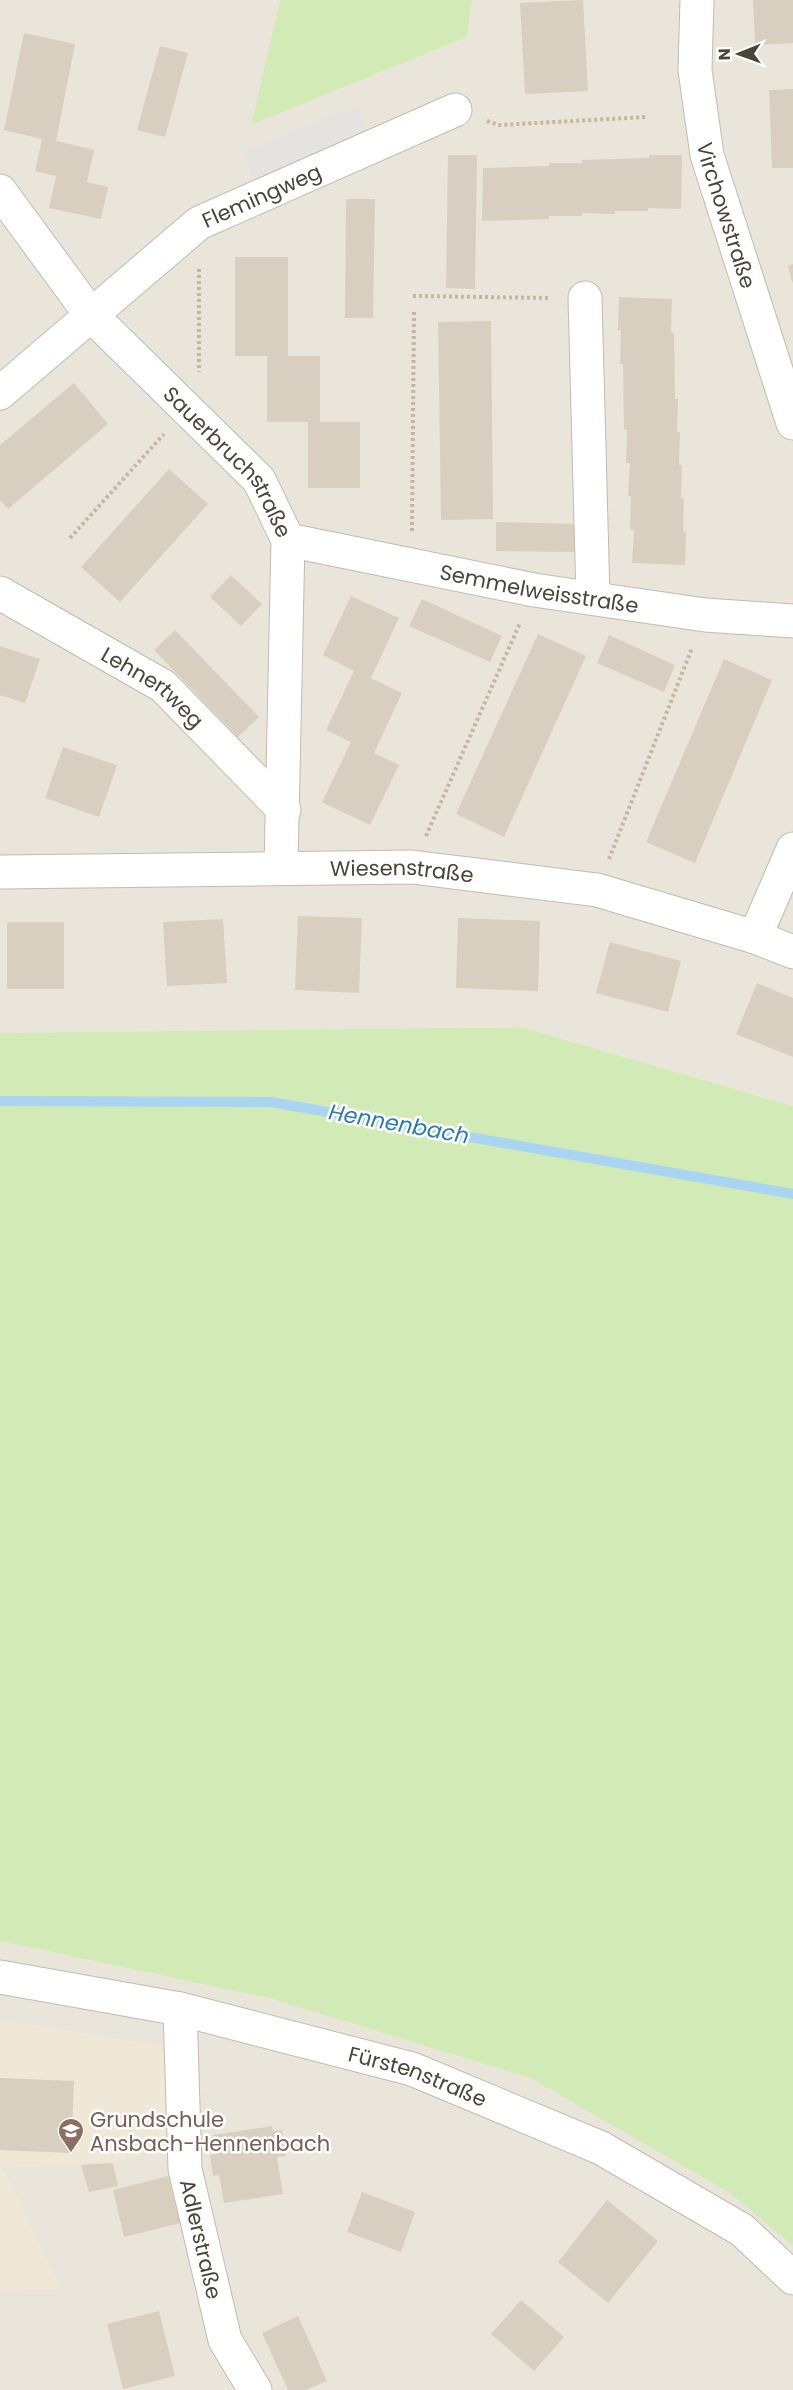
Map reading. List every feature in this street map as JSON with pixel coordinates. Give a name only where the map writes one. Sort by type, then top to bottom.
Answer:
[{"type":"street","name":"Virchowstraße","points":[[697,0],[695,70],[707,155],[793,423]]},
{"type":"street","name":"Flemingweg","points":[[91,315],[199,223],[455,110]]},
{"type":"street","name":"Sauerbruchstraße","points":[[0,191],[91,315],[259,480],[288,540],[281,867]]},
{"type":"street","points":[[585,298],[593,598]]},
{"type":"street","points":[[0,393],[91,315]]},
{"type":"street","name":"Semmelweisstraße","points":[[288,540],[534,590],[705,615],[793,621]]},
{"type":"street","name":"Lehnertweg","points":[[0,593],[163,686],[284,810]]},
{"type":"street","points":[[755,937],[793,849]]},
{"type":"street","name":"Wiesenstraße","points":[[0,872],[412,867],[597,890],[755,937],[793,952]]},
{"type":"street","name":"Fürstenstraße","points":[[0,1977],[180,2008],[412,2069],[601,2148],[742,2230],[793,2278]]},
{"type":"street","name":"Adlerstraße","points":[[180,2008],[185,2169],[225,2340],[255,2390]]},
{"type":"path","points":[[455,110],[499,125],[646,117]]},
{"type":"path","points":[[70,538],[186,409],[200,387],[199,223]]},
{"type":"path","points":[[413,296],[585,298]]},
{"type":"path","points":[[412,565],[414,309]]},
{"type":"path","points":[[412,867],[534,590]]},
{"type":"path","points":[[597,890],[705,615]]},
{"type":"shaded area","points":[[0,0],[280,0],[251,125],[467,37],[472,0],[793,0],[793,1106],[521,1027],[0,1033]]},
{"type":"shaded area","points":[[356,105],[367,131],[253,178],[243,152]]},
{"type":"shaded area","points":[[0,1941],[272,1999],[530,2078],[730,2193],[793,2246],[793,2390],[0,2390]]},
{"type":"shaded area","name":"Grundschule Ansbach-Hennenbach","points":[[0,2020],[162,2046],[171,2145],[113,2162],[3,2168],[61,2289],[0,2290]]},
{"type":"green space","points":[[280,0],[472,0],[467,37],[251,125]]},
{"type":"green space","points":[[521,1027],[793,1106],[793,2246],[730,2193],[530,2078],[272,1999],[0,1941],[0,1033]]},
{"type":"building","points":[[583,0],[588,91],[525,94],[520,3]]},
{"type":"building","points":[[753,0],[793,0],[793,43],[755,45]]},
{"type":"building","points":[[24,33],[75,44],[56,141],[94,150],[87,182],[108,187],[101,219],[49,208],[56,176],[35,171],[42,139],[4,130]]},
{"type":"building","points":[[160,46],[188,53],[165,137],[137,130]]},
{"type":"building","points":[[793,89],[793,168],[772,168],[769,90]]},
{"type":"building","points":[[448,155],[477,155],[475,289],[446,288]]},
{"type":"building","points":[[649,155],[682,155],[681,209],[648,208],[648,211],[615,211],[615,214],[582,213],[582,216],[549,216],[549,219],[482,221],[483,168],[549,166],[549,163],[582,163],[582,160],[649,158]]},
{"type":"building","points":[[346,199],[375,199],[373,318],[345,318]]},
{"type":"building","points":[[235,257],[288,257],[288,356],[320,356],[320,422],[360,422],[360,488],[308,488],[308,422],[267,422],[267,356],[235,356]]},
{"type":"building","points":[[793,264],[793,282],[792,282],[788,266]]},
{"type":"building","points":[[619,297],[672,299],[671,332],[674,333],[675,399],[678,399],[677,432],[680,432],[679,465],[682,465],[681,498],[684,498],[683,531],[686,532],[685,565],[632,563],[634,530],[630,529],[631,496],[628,496],[630,463],[626,463],[627,430],[624,430],[623,364],[620,364],[621,330],[618,330]]},
{"type":"building","points":[[491,321],[493,519],[441,520],[438,322]]},
{"type":"building","points":[[74,383],[108,424],[8,509],[0,500],[0,445]]},
{"type":"building","points":[[169,469],[208,504],[120,602],[81,567]]},
{"type":"building","points":[[496,522],[581,524],[581,552],[496,551]]},
{"type":"building","points":[[231,575],[262,604],[241,626],[210,597]]},
{"type":"building","points":[[351,596],[399,618],[371,678],[402,693],[374,753],[399,765],[370,825],[322,802],[351,742],[326,730],[354,671],[323,655]]},
{"type":"building","points":[[422,599],[502,636],[490,662],[409,626]]},
{"type":"building","points":[[175,630],[259,717],[238,737],[154,650]]},
{"type":"building","points":[[538,634],[586,656],[504,837],[456,814]]},
{"type":"building","points":[[609,635],[675,665],[664,692],[597,663]]},
{"type":"building","points":[[0,646],[40,659],[25,703],[0,695]]},
{"type":"building","points":[[724,659],[772,680],[695,863],[646,842]]},
{"type":"building","points":[[63,747],[117,765],[99,817],[45,798]]},
{"type":"building","points":[[298,916],[362,918],[359,993],[295,990]]},
{"type":"building","points":[[458,918],[540,921],[538,991],[456,988]]},
{"type":"building","points":[[223,919],[227,983],[167,986],[163,922]]},
{"type":"building","points":[[7,922],[64,922],[64,989],[7,989]]},
{"type":"building","points":[[610,942],[681,961],[668,1012],[596,993]]},
{"type":"building","points":[[757,983],[793,998],[793,1057],[736,1034]]},
{"type":"building","points":[[0,2078],[74,2081],[71,2153],[0,2150]]},
{"type":"building","points":[[272,2126],[273,2131],[282,2130],[286,2156],[277,2157],[283,2194],[224,2203],[219,2175],[213,2176],[210,2155],[216,2154],[213,2135]]},
{"type":"building","points":[[113,2163],[118,2186],[89,2192],[81,2165]]},
{"type":"building","points":[[168,2176],[180,2223],[124,2237],[113,2190]]},
{"type":"building","points":[[362,2192],[415,2212],[401,2252],[347,2232]]},
{"type":"building","points":[[607,2200],[658,2241],[608,2303],[558,2262]]},
{"type":"building","points":[[521,2300],[564,2337],[534,2371],[491,2334]]},
{"type":"building","points":[[159,2311],[175,2376],[123,2389],[107,2324]]},
{"type":"building","points":[[298,2316],[327,2381],[306,2390],[288,2390],[262,2333]]},
{"type":"waterway","name":"Hennenbach","points":[[0,1101],[271,1102],[793,1194]]},
{"type":"place","name":"Grundschule Ansbach-Hennenbach","points":[[71,2154]]}]
